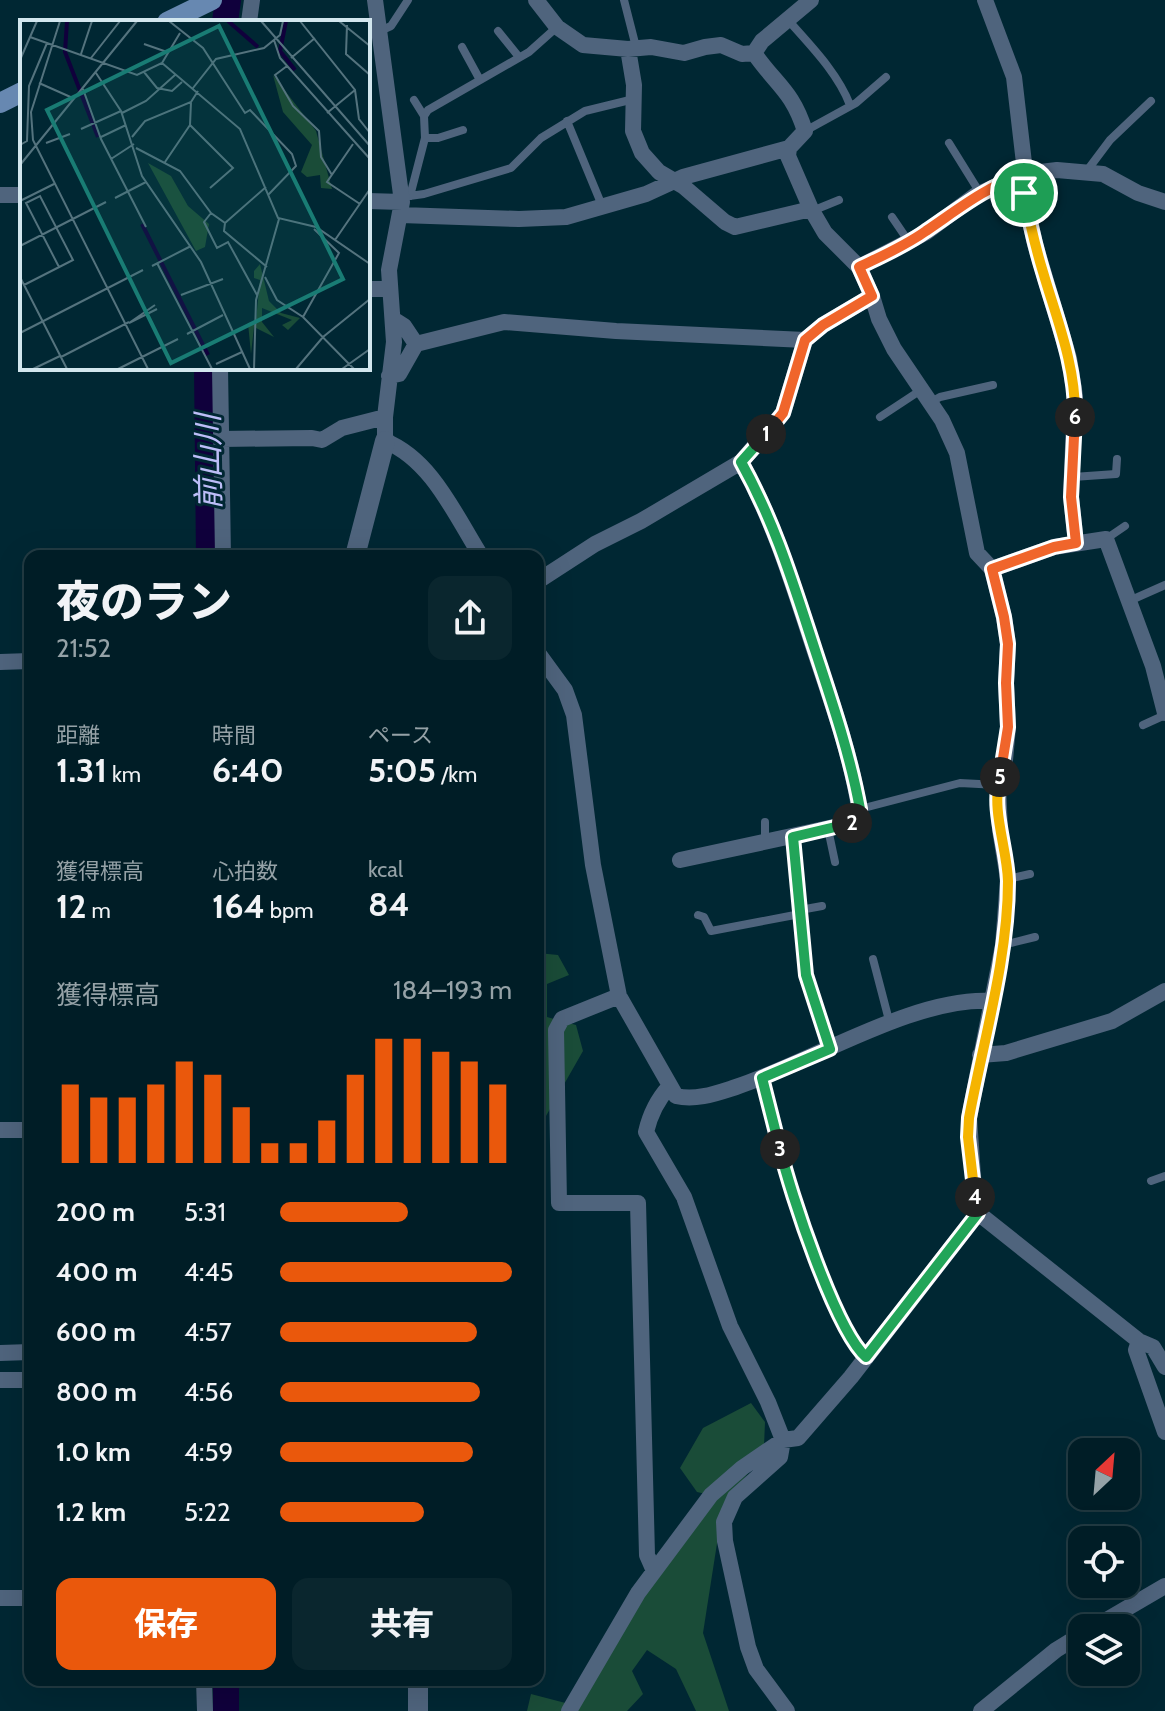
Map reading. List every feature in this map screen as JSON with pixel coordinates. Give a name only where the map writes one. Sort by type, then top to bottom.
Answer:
[{"type":"main road","points":[[173,13],[210,1]]},
{"type":"main road","points":[[0,103],[20,93]]},
{"type":"street","points":[[249,20],[252,0]]},
{"type":"street","points":[[357,550],[385,441],[394,342],[391,253],[403,202],[375,0]]},
{"type":"street","points":[[536,0],[557,27],[583,45],[684,53],[721,45],[742,54],[754,53]]},
{"type":"street","points":[[985,0],[1014,77],[1024,193],[1035,244],[1069,358],[1075,396],[1071,497],[1076,543]]},
{"type":"street","points":[[754,53],[762,41],[808,1]]},
{"type":"street","points":[[632,48],[633,131],[636,142],[650,163],[735,227],[812,210]]},
{"type":"street","points":[[370,201],[403,202],[542,219],[566,217],[789,148],[805,131],[799,112],[786,89],[754,53]]},
{"type":"street","points":[[789,148],[788,156],[812,210],[825,233],[859,267],[894,349],[926,396],[957,453],[977,553],[992,569],[1004,617],[1008,644],[1008,727],[1005,760],[998,785],[1000,830],[1008,879],[1003,945],[969,1118],[968,1137],[978,1213],[1139,1341],[1153,1347],[1165,1367]]},
{"type":"street","points":[[859,267],[909,242],[980,193],[1024,174],[1057,170],[1103,174],[1138,193],[1165,202]]},
{"type":"street","points":[[370,289],[390,289]]},
{"type":"street","points":[[544,577],[595,544],[641,521],[741,462],[783,413],[805,340],[823,325],[872,296]]},
{"type":"street","points":[[393,319],[404,326],[416,344]]},
{"type":"street","points":[[389,376],[399,374],[416,344],[504,322],[805,340]]},
{"type":"street","points":[[220,370],[223,550]]},
{"type":"street","points":[[221,439],[322,440],[342,428],[385,417]]},
{"type":"street","points":[[385,441],[411,454],[428,473],[477,550]]},
{"type":"street","points":[[680,860],[857,822],[860,809],[838,721],[797,593],[762,498],[741,462]]},
{"type":"street","points":[[992,569],[1054,547],[1106,539],[1129,601],[1159,664],[1165,714]]},
{"type":"street","points":[[0,662],[24,661]]},
{"type":"street","points":[[544,661],[565,690],[574,715],[593,865],[619,996],[676,1096],[699,1097],[762,1078],[941,1006],[992,1001]]},
{"type":"street","points":[[980,1055],[1006,1053],[1112,1021],[1165,991]]},
{"type":"street","points":[[619,996],[562,1019],[556,1030],[559,1203],[638,1203],[647,1555],[654,1571]]},
{"type":"street","points":[[669,1087],[655,1107],[646,1132],[684,1197],[730,1326],[768,1402],[783,1440],[780,1457],[735,1497],[724,1522],[725,1541],[748,1647],[756,1669],[787,1711]]},
{"type":"street","points":[[0,1130],[24,1130]]},
{"type":"street","points":[[569,1711],[638,1593],[711,1495],[742,1468],[783,1440],[798,1438],[866,1357],[978,1213]]},
{"type":"street","points":[[1139,1341],[1136,1350],[1165,1432]]},
{"type":"street","points":[[0,1353],[24,1352]]},
{"type":"street","points":[[0,1380],[24,1380]]},
{"type":"street","points":[[1117,1614],[1165,1586]]},
{"type":"street","points":[[0,1598],[24,1598]]},
{"type":"street","points":[[981,1711],[1068,1643]]},
{"type":"street","points":[[204,1686],[205,1711]]},
{"type":"street","points":[[418,1686],[418,1711]]},
{"type":"lane","points":[[380,31],[391,26],[408,0]]},
{"type":"lane","points":[[624,0],[632,48]]},
{"type":"lane","points":[[788,20],[822,60],[846,94],[850,105]]},
{"type":"lane","points":[[424,116],[428,110],[519,57],[557,27]]},
{"type":"lane","points":[[498,31],[519,57]]},
{"type":"lane","points":[[462,47],[480,80]]},
{"type":"lane","points":[[805,131],[864,97],[886,77]]},
{"type":"lane","points":[[403,202],[511,168],[541,138],[567,121],[585,111],[634,99]]},
{"type":"lane","points":[[403,202],[425,138],[424,116],[414,100]]},
{"type":"lane","points":[[1086,172],[1110,140],[1151,101]]},
{"type":"lane","points":[[567,121],[603,208]]},
{"type":"lane","points":[[425,138],[438,138],[463,130]]},
{"type":"lane","points":[[949,143],[980,193]]},
{"type":"lane","points":[[812,210],[839,200]]},
{"type":"lane","points":[[892,217],[909,242]]},
{"type":"lane","points":[[880,417],[926,396],[940,397],[993,385]]},
{"type":"lane","points":[[1073,477],[1116,474],[1117,459]]},
{"type":"lane","points":[[1106,539],[1125,526]]},
{"type":"lane","points":[[1129,601],[1165,585]]},
{"type":"lane","points":[[1143,725],[1165,714]]},
{"type":"lane","points":[[860,809],[960,783],[998,785]]},
{"type":"lane","points":[[765,822],[765,843]]},
{"type":"lane","points":[[828,829],[835,862]]},
{"type":"lane","points":[[793,837],[806,975],[830,1049]]},
{"type":"lane","points":[[1008,879],[1030,874]]},
{"type":"lane","points":[[698,915],[704,917],[711,931],[822,906]]},
{"type":"lane","points":[[1003,945],[1035,937]]},
{"type":"lane","points":[[873,959],[890,1024]]},
{"type":"lane","points":[[762,1078],[784,1167],[803,1224],[841,1316],[866,1357]]},
{"type":"lane","points":[[1151,1181],[1165,1176]]},
{"type":"green space","points":[[544,954],[558,955],[569,975],[547,984],[547,1017],[576,1025],[583,1051],[544,1119]]},
{"type":"green space","points":[[751,1403],[765,1422],[764,1446],[750,1471],[723,1505],[703,1633],[729,1711],[696,1711],[676,1669],[647,1650],[632,1671],[643,1694],[627,1711],[527,1711],[531,1694],[577,1706],[642,1594],[715,1496],[697,1492],[680,1468],[703,1428]]},
{"type":"waterway","name":"前山川","points":[[225,20],[228,0]]},
{"type":"waterway","name":"前山川","points":[[207,370],[209,550]]},
{"type":"waterway","name":"前山川","points":[[226,1686],[226,1711]]},
{"type":"route","points":[[1024,174],[1024,193],[1043,275],[1069,358],[1075,396],[1071,497],[1076,543],[1054,547],[992,569],[1008,644],[1008,727],[1005,760],[998,785],[1000,830],[1008,879],[1003,945],[969,1118],[968,1137],[978,1213],[866,1357],[841,1316],[795,1201],[762,1078],[830,1049],[806,975],[793,837],[857,822],[860,809],[838,721],[797,593],[762,498],[741,462],[783,413],[805,340],[823,325],[872,296],[859,267],[925,233],[976,195],[998,183],[1024,174]]}]
